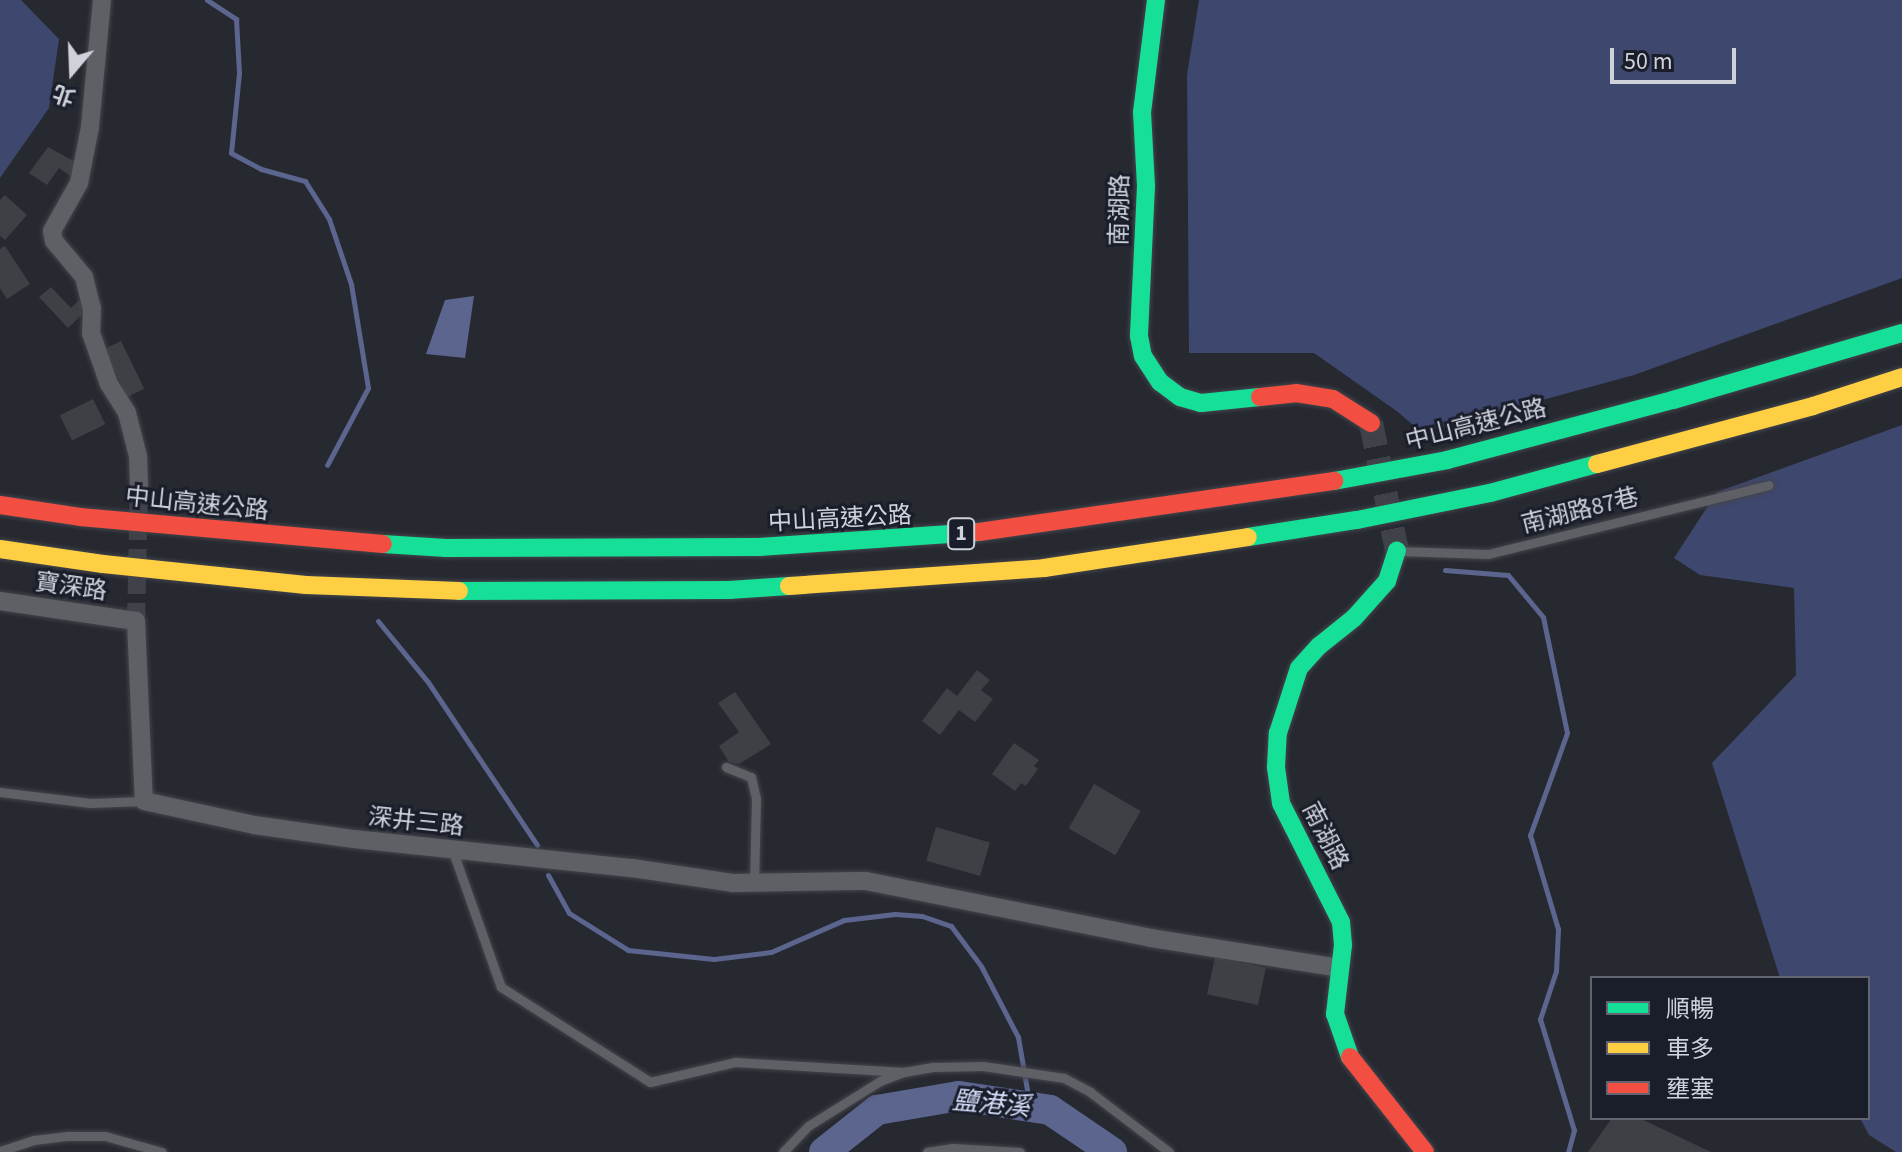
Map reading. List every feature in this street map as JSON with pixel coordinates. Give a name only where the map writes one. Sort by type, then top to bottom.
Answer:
[{"type":"main road","name":"南湖路","points":[[1156,0],[1142,112],[1146,186],[1139,336],[1143,356],[1160,382],[1180,397],[1201,403],[1296,393],[1333,399],[1371,423]]},
{"type":"main road","name":"中山高速公路","points":[[0,505],[311,539],[446,548],[759,547],[929,537],[1041,526],[1281,491],[1447,460],[1673,400],[1902,333]]},
{"type":"main road","name":"1","points":[[0,549],[103,564],[306,585],[434,591],[729,590],[1044,568],[1357,520],[1490,493],[1813,406],[1902,377]]},
{"type":"main road","name":"南湖路","points":[[1397,551],[1387,581],[1354,618],[1319,646],[1299,668],[1278,733],[1276,767],[1281,803],[1341,922],[1343,945],[1335,1014],[1346,1053],[1425,1152]]},
{"type":"street","points":[[102,0],[90,127],[79,183],[52,231],[54,241],[84,277],[92,308],[91,333],[109,384],[127,413],[138,456],[139,486]]},
{"type":"street","name":"寶深路","points":[[0,601],[136,621],[144,801]]},
{"type":"street","name":"深井三路","points":[[144,801],[254,825],[754,884],[866,881],[1151,938],[1340,968]]},
{"type":"lane","name":"南湖路87巷","points":[[1397,551],[1488,554],[1769,485]]},
{"type":"lane","points":[[726,767],[751,777],[756,798],[754,884]]},
{"type":"lane","points":[[0,792],[90,803],[144,801]]},
{"type":"lane","points":[[452,849],[501,987],[650,1082],[735,1062],[904,1072],[983,1066],[1049,1073],[1090,1092],[1169,1152]]},
{"type":"lane","points":[[783,1152],[808,1126],[837,1106],[904,1072]]},
{"type":"lane","points":[[0,1151],[34,1140],[105,1136],[162,1152]]},
{"type":"lane","points":[[927,1152],[953,1148],[1020,1152]]},
{"type":"shaded area","points":[[0,0],[21,0],[59,39],[49,108],[0,178]]},
{"type":"shaded area","points":[[1199,0],[1902,0],[1902,278],[1634,375],[1422,433],[1398,412],[1314,353],[1189,353],[1187,75]]},
{"type":"shaded area","points":[[474,296],[465,358],[426,354],[445,300]]},
{"type":"shaded area","points":[[1902,425],[1902,1152],[1896,1152],[1869,1135],[1861,1120],[1870,1120],[1870,976],[1779,976],[1712,763],[1796,675],[1794,588],[1700,575],[1674,558],[1717,492]]},
{"type":"building","points":[[48,147],[79,164],[70,176],[59,168],[47,185],[29,173]]},
{"type":"building","points":[[5,195],[27,215],[5,240],[0,236],[0,200]]},
{"type":"building","points":[[5,246],[30,284],[7,299],[0,288],[0,249]]},
{"type":"building","points":[[51,287],[71,308],[79,300],[88,309],[68,328],[39,297]]},
{"type":"building","points":[[121,341],[144,389],[127,397],[104,349]]},
{"type":"building","points":[[93,399],[105,424],[72,440],[60,415]]},
{"type":"building","points":[[977,670],[990,680],[981,690],[993,699],[975,722],[959,710],[940,735],[922,721],[947,688],[957,696]]},
{"type":"building","points":[[735,692],[771,744],[739,764],[729,762],[719,746],[739,732],[718,703]]},
{"type":"building","points":[[1014,743],[1039,760],[1034,766],[1038,769],[1026,786],[1021,783],[1015,791],[992,774]]},
{"type":"building","points":[[1094,784],[1141,811],[1115,855],[1068,828]]},
{"type":"building","points":[[936,827],[990,842],[980,876],[926,861]]},
{"type":"building","points":[[1215,957],[1266,968],[1258,1005],[1207,994]]},
{"type":"building","points":[[1611,1120],[1643,1120],[1711,1152],[1588,1152]]},
{"type":"waterway","points":[[207,0],[236,19],[239,73],[231,153],[261,169],[305,181],[329,219],[351,284],[368,388],[327,465]]},
{"type":"waterway","points":[[1445,570],[1508,575],[1543,617],[1567,733],[1530,835],[1558,929],[1556,971],[1540,1019],[1574,1130],[1568,1152]]},
{"type":"waterway","points":[[378,621],[428,682],[537,845]]},
{"type":"waterway","points":[[548,875],[569,913],[628,950],[714,959],[771,952],[844,920],[895,914],[922,916],[951,926],[981,966],[1018,1037],[1030,1107]]},
{"type":"waterway","name":"鹽港溪","points":[[824,1152],[877,1110],[959,1096],[1050,1110],[1112,1152]]},
{"type":"tunnel","points":[[1371,423],[1397,551]]},
{"type":"tunnel","points":[[136,621],[139,486]]},
{"type":"traffic: fast","points":[[1156,0],[1142,112],[1146,186],[1139,336],[1143,356],[1160,382],[1180,397],[1201,403],[1260,397]]},
{"type":"traffic: fast","points":[[1334,481],[1447,460],[1673,400],[1902,333]]},
{"type":"traffic: fast","points":[[1248,537],[1357,520],[1490,493],[1597,464]]},
{"type":"traffic: fast","points":[[383,544],[446,548],[759,547],[979,532]]},
{"type":"traffic: fast","points":[[1350,1057],[1335,1014],[1343,945],[1341,922],[1281,803],[1276,767],[1278,733],[1299,668],[1319,646],[1354,618],[1387,581],[1397,551]]},
{"type":"traffic: fast","points":[[459,591],[729,590],[789,586]]},
{"type":"traffic: slow","points":[[1597,464],[1813,406],[1902,377]]},
{"type":"traffic: slow","points":[[789,586],[1044,568],[1248,537]]},
{"type":"traffic: slow","points":[[0,549],[103,564],[306,585],[459,591]]},
{"type":"traffic: jam","points":[[1260,397],[1296,393],[1333,399],[1371,423]]},
{"type":"traffic: jam","points":[[979,532],[1334,481]]},
{"type":"traffic: jam","points":[[0,505],[80,517],[383,544]]},
{"type":"traffic: jam","points":[[1350,1057],[1425,1152]]}]
